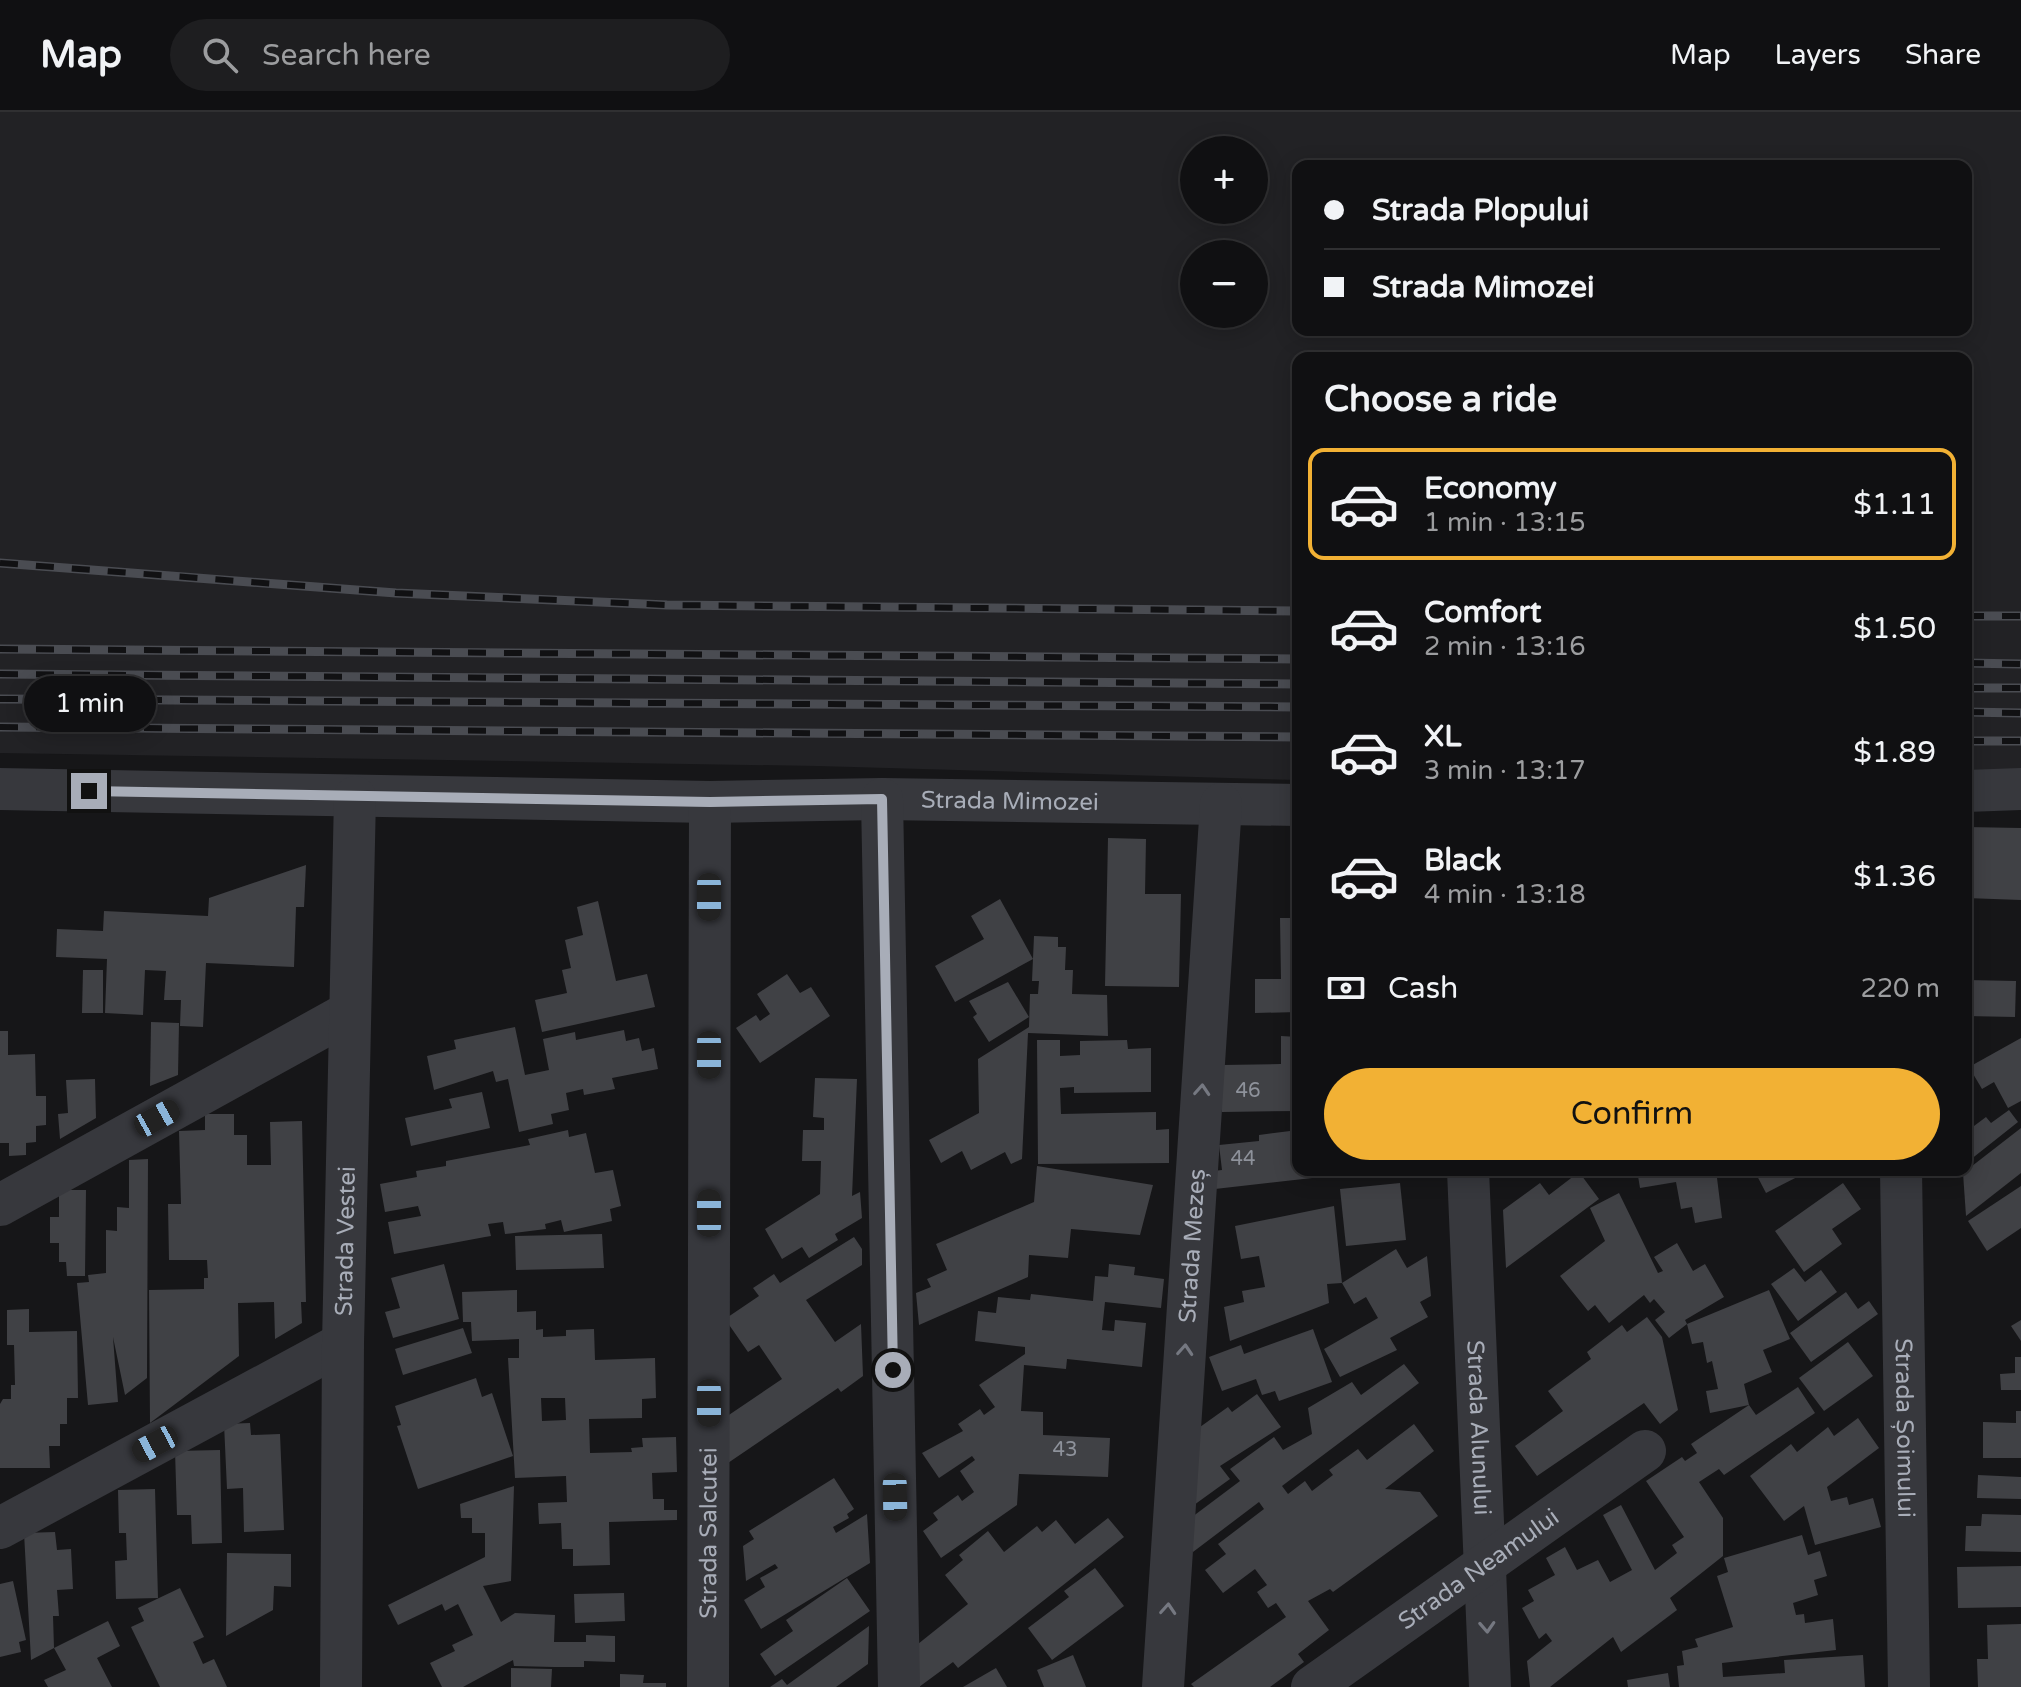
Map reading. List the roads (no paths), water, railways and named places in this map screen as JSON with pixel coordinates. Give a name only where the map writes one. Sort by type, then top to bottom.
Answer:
[{"type":"street","name":"Strada Mimozei","points":[[0,789],[710,802],[882,799],[1292,805]]},
{"type":"street","points":[[1972,791],[2021,789]]},
{"type":"street","name":"Strada Vestei","points":[[336,1684],[355,797]]},
{"type":"street","points":[[882,799],[899,1687]]},
{"type":"street","name":"Strada Salcutei","points":[[708,1687],[710,802]]},
{"type":"street","name":"Strada Mezeș","points":[[1163,1687],[1221,804]]},
{"type":"street","points":[[0,1205],[348,1013]]},
{"type":"street","name":"Strada Alunului","points":[[1468,1176],[1490,1687]]},
{"type":"street","name":"Strada Șoimului","points":[[1901,1176],[1909,1687]]},
{"type":"street","points":[[0,1528],[343,1343]]},
{"type":"street","name":"Strada Neamului","points":[[1312,1687],[1485,1568],[1645,1451]]},
{"type":"railway","points":[[0,563],[396,593],[667,605],[1292,611]]},
{"type":"railway","points":[[1972,616],[2021,616]]},
{"type":"railway","points":[[0,649],[1292,659]]},
{"type":"railway","points":[[1972,663],[2021,664]]},
{"type":"railway","points":[[0,674],[1292,684]]},
{"type":"railway","points":[[1972,688],[2021,688]]},
{"type":"railway","points":[[0,699],[1292,707]]},
{"type":"railway","points":[[1972,712],[2021,713]]},
{"type":"railway","points":[[0,727],[1292,737]]},
{"type":"railway","points":[[1972,741],[2021,741]]}]
